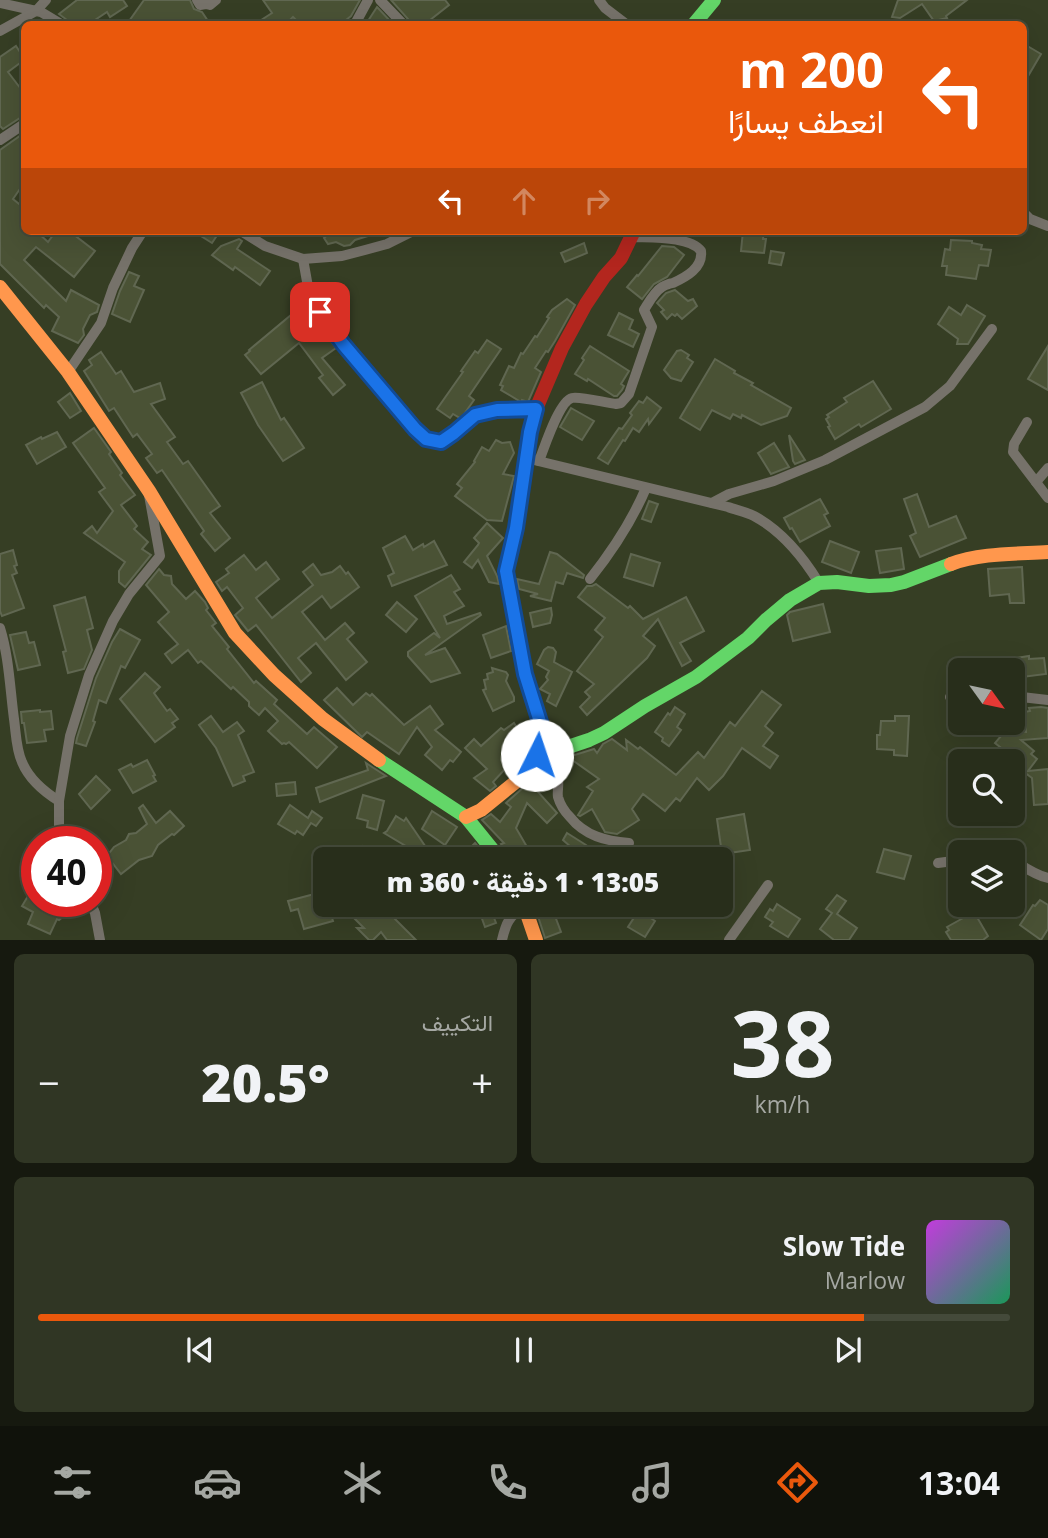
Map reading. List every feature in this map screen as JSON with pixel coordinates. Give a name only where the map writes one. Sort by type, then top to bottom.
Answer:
[{"type":"street","points":[[0,31],[36,11],[46,0]]},
{"type":"street","points":[[197,0],[200,5],[210,5],[216,0]]},
{"type":"street","points":[[357,21],[368,0]]},
{"type":"street","points":[[380,0],[400,21]]},
{"type":"street","points":[[599,0],[622,21]]},
{"type":"street","points":[[696,21],[714,0]]},
{"type":"street","points":[[0,3],[36,11],[57,21]]},
{"type":"street","points":[[0,140],[21,126]]},
{"type":"street","points":[[1027,216],[1048,226]]},
{"type":"street","points":[[68,372],[101,323],[113,288],[140,235]]},
{"type":"street","points":[[247,235],[265,246],[303,259],[342,256],[387,244],[406,235]]},
{"type":"street","points":[[629,843],[592,836],[576,824],[558,797],[558,779],[550,763],[542,755],[540,722],[525,674],[506,571],[533,460],[536,409],[562,348],[580,315],[604,277],[621,258],[632,235]]},
{"type":"street","points":[[533,460],[565,402],[573,398],[616,404],[621,403],[629,394],[652,327],[644,310],[662,286],[686,277],[702,257],[701,251],[694,244],[639,235]]},
{"type":"street","points":[[303,259],[308,287],[320,312],[352,355],[426,439],[441,442],[475,415],[497,410],[536,409]]},
{"type":"street","points":[[0,287],[68,372],[149,491],[235,633],[274,675],[323,719],[371,755],[466,817],[490,847]]},
{"type":"street","points":[[712,503],[729,494],[774,481],[825,460],[925,407],[950,386],[992,329]]},
{"type":"street","points":[[1027,422],[1014,444],[1013,452],[1048,498]]},
{"type":"street","points":[[533,460],[712,503],[753,516],[772,528],[806,562],[819,583]]},
{"type":"street","points":[[1036,482],[1048,468]]},
{"type":"street","points":[[590,579],[615,547],[646,488]]},
{"type":"street","points":[[59,826],[59,801],[70,736],[89,675],[121,607],[160,556],[149,491]]},
{"type":"street","points":[[466,817],[481,810],[502,794],[542,755],[604,733],[696,677],[748,638],[790,600],[819,583],[891,585],[958,561],[1048,552]]},
{"type":"street","points":[[0,628],[21,761],[35,782],[59,801]]},
{"type":"street","points":[[1026,697],[1048,700]]},
{"type":"street","points":[[937,863],[948,862]]},
{"type":"street","points":[[1025,868],[1048,877]]},
{"type":"street","points":[[729,940],[768,885]]},
{"type":"street","points":[[96,917],[100,940]]},
{"type":"street","points":[[502,940],[511,917]]},
{"type":"street","points":[[523,917],[536,940]]},
{"type":"building","points":[[77,0],[123,0],[127,6],[110,17],[107,12],[94,21],[67,21],[59,14]]},
{"type":"building","points":[[144,0],[190,0],[194,9],[202,12],[208,21],[129,21]]},
{"type":"building","points":[[263,0],[360,0],[351,16],[345,21],[297,21],[293,17],[289,21],[260,21],[272,13]]},
{"type":"building","points":[[391,0],[445,0],[449,5],[429,21],[408,19]]},
{"type":"building","points":[[898,0],[967,0],[946,16],[947,18],[934,21],[922,4],[900,18],[892,17]]},
{"type":"building","points":[[377,7],[390,21],[368,21]]},
{"type":"building","points":[[16,46],[21,54],[21,62],[8,72],[21,89],[21,118],[3,129],[0,126],[0,57]]},
{"type":"building","points":[[1027,46],[1041,54],[1027,78]]},
{"type":"building","points":[[21,135],[21,187],[13,199],[21,206],[21,235],[40,235],[48,242],[53,235],[74,235],[95,251],[74,277],[36,247],[24,260],[66,301],[71,290],[99,305],[97,312],[90,315],[83,329],[84,335],[78,343],[52,331],[59,317],[46,305],[44,308],[0,264],[0,150]]},
{"type":"building","points":[[199,235],[217,235],[212,243]]},
{"type":"building","points":[[327,235],[371,235],[344,246],[336,242],[328,244],[324,238]]},
{"type":"building","points":[[743,235],[764,235],[763,239],[766,239],[764,253],[741,251]]},
{"type":"building","points":[[239,239],[242,241],[237,249],[270,271],[260,285],[212,255],[221,246]]},
{"type":"building","points":[[951,240],[972,241],[982,245],[981,249],[991,250],[988,266],[979,265],[976,279],[946,275],[947,266],[942,266],[945,249],[950,250]]},
{"type":"building","points":[[584,243],[587,253],[565,262],[561,253]]},
{"type":"building","points":[[662,246],[674,247],[684,255],[667,277],[654,284],[642,299],[627,287]]},
{"type":"building","points":[[771,251],[784,253],[781,265],[769,263]]},
{"type":"building","points":[[129,272],[139,276],[134,286],[144,290],[130,322],[112,314]]},
{"type":"building","points":[[675,290],[688,301],[693,299],[697,306],[682,319],[677,314],[672,314],[667,319],[661,312],[664,310],[657,303],[666,293]]},
{"type":"building","points":[[567,299],[575,305],[555,341],[535,368],[541,372],[528,402],[521,402],[501,390],[503,386],[500,385],[509,366],[514,368],[521,353],[523,354],[535,336],[537,337],[552,310]]},
{"type":"building","points":[[303,305],[336,348],[322,358],[345,385],[333,395],[319,378],[323,375],[299,343],[261,374],[245,355]]},
{"type":"building","points":[[967,305],[985,316],[968,344],[957,344],[958,339],[938,324],[949,307],[961,315]]},
{"type":"building","points":[[619,313],[633,320],[629,329],[639,334],[633,347],[608,335]]},
{"type":"building","points":[[487,340],[501,349],[469,396],[474,400],[462,417],[453,414],[450,418],[437,409],[475,351],[478,353]]},
{"type":"building","points":[[590,346],[629,371],[617,396],[575,374]]},
{"type":"building","points":[[1048,346],[1048,390],[1028,379]]},
{"type":"building","points":[[681,350],[689,355],[687,358],[693,362],[681,381],[671,378],[664,370],[677,351]]},
{"type":"building","points":[[101,352],[116,374],[121,371],[134,392],[160,383],[165,399],[151,404],[175,437],[167,442],[183,464],[188,461],[220,506],[210,513],[230,538],[215,551],[201,534],[204,531],[162,470],[157,473],[146,458],[152,454],[137,434],[133,437],[114,408],[109,411],[84,371],[92,365],[89,360]]},
{"type":"building","points":[[715,359],[753,383],[751,385],[791,408],[787,416],[761,425],[742,415],[741,418],[733,414],[730,419],[712,410],[700,430],[680,418]]},
{"type":"building","points":[[873,381],[891,409],[835,439],[828,427],[827,415],[847,402],[844,398]]},
{"type":"building","points":[[262,382],[281,420],[284,418],[304,448],[283,461],[258,425],[241,393]]},
{"type":"building","points":[[70,393],[81,411],[70,418],[58,402]]},
{"type":"building","points":[[647,397],[661,408],[649,424],[648,419],[639,432],[633,428],[608,464],[598,458],[619,428],[622,429],[639,401],[643,403]]},
{"type":"building","points":[[571,408],[594,421],[582,440],[560,427]]},
{"type":"building","points":[[94,428],[111,452],[109,454],[122,473],[120,475],[135,495],[121,505],[137,526],[134,529],[148,542],[142,549],[151,555],[125,587],[119,582],[119,571],[125,562],[84,533],[92,526],[97,533],[113,511],[99,492],[105,488],[73,443]]},
{"type":"building","points":[[57,432],[66,447],[37,464],[26,445]]},
{"type":"building","points":[[789,435],[805,460],[795,464],[793,461]]},
{"type":"building","points":[[496,440],[502,443],[510,442],[514,453],[503,474],[514,476],[502,521],[487,520],[455,496],[462,488],[457,484],[475,462],[482,447],[489,451]]},
{"type":"building","points":[[774,443],[789,467],[771,474],[758,453]]},
{"type":"building","points":[[917,494],[929,527],[956,516],[966,538],[920,557],[910,536],[916,533],[904,499]]},
{"type":"building","points":[[820,499],[828,513],[824,515],[830,526],[800,542],[784,518]]},
{"type":"building","points":[[649,501],[658,504],[651,522],[642,519]]},
{"type":"building","points":[[487,523],[503,538],[487,556],[499,584],[489,582],[478,560],[472,568],[464,562],[479,543],[474,538]]},
{"type":"building","points":[[405,536],[413,550],[434,541],[447,565],[392,586],[388,576],[394,573],[383,548]]},
{"type":"building","points":[[830,541],[859,552],[851,573],[822,562]]},
{"type":"building","points":[[901,548],[904,569],[880,573],[876,551]]},
{"type":"building","points":[[13,550],[17,573],[12,575],[24,608],[2,616],[0,554]]},
{"type":"building","points":[[550,552],[557,554],[584,575],[583,578],[567,573],[563,584],[556,582],[551,601],[530,596],[538,594],[519,589],[517,579],[539,584]]},
{"type":"building","points":[[631,554],[660,563],[653,586],[624,577]]},
{"type":"building","points":[[244,555],[256,570],[266,562],[279,579],[256,598],[272,618],[313,585],[303,572],[313,564],[321,575],[340,566],[346,574],[348,572],[359,587],[331,608],[322,596],[302,612],[325,640],[345,623],[354,633],[347,639],[367,662],[346,680],[316,643],[298,658],[311,673],[301,682],[256,625],[248,631],[235,615],[243,608],[227,587],[222,591],[216,582],[229,573],[226,569]]},
{"type":"building","points":[[1022,567],[1024,603],[1010,603],[1009,594],[990,596],[988,569]]},
{"type":"building","points":[[159,569],[164,575],[171,576],[172,584],[186,599],[195,591],[205,602],[208,608],[206,610],[216,623],[212,626],[229,647],[227,649],[254,683],[256,681],[277,700],[274,704],[307,734],[314,727],[337,747],[317,768],[289,742],[282,744],[268,731],[278,721],[265,708],[259,715],[233,687],[231,689],[201,661],[198,663],[188,650],[172,663],[165,654],[178,644],[158,622],[169,612],[146,585]]},
{"type":"building","points":[[451,575],[460,589],[454,592],[464,606],[444,616],[447,624],[480,613],[481,615],[425,655],[445,648],[460,673],[431,682],[408,656],[408,652],[434,633],[440,638],[415,596]]},
{"type":"building","points":[[596,584],[628,608],[630,606],[643,619],[686,597],[704,631],[680,643],[691,661],[682,666],[658,619],[643,636],[655,646],[647,658],[587,715],[580,707],[590,697],[585,692],[594,684],[577,671],[603,637],[595,630],[605,618],[578,597],[587,586]]},
{"type":"building","points":[[85,597],[93,628],[87,630],[92,650],[84,669],[68,673],[63,652],[66,651],[54,606]]},
{"type":"building","points":[[397,602],[417,619],[406,632],[386,615]]},
{"type":"building","points":[[823,604],[830,632],[793,641],[787,615]]},
{"type":"building","points":[[551,608],[550,623],[533,627],[530,613]]},
{"type":"building","points":[[506,626],[511,651],[491,658],[483,635]]},
{"type":"building","points":[[120,629],[140,640],[125,668],[121,666],[106,703],[99,700],[93,721],[95,722],[86,746],[76,743],[96,678]]},
{"type":"building","points":[[26,632],[29,643],[34,642],[40,665],[18,670],[10,635]]},
{"type":"building","points":[[548,647],[556,652],[554,662],[572,672],[556,706],[547,701],[550,694],[540,689],[548,680],[546,677],[549,671],[537,664]]},
{"type":"building","points":[[1029,656],[1029,659],[1044,658],[1046,674],[1026,676],[1026,658],[1016,658]]},
{"type":"building","points":[[492,668],[506,672],[506,681],[514,697],[514,701],[493,711],[483,690],[486,689],[484,680],[488,679],[487,674],[493,672]]},
{"type":"building","points":[[145,673],[160,687],[154,693],[167,711],[170,709],[178,719],[172,723],[175,727],[155,742],[120,699]]},
{"type":"building","points":[[337,688],[353,705],[366,693],[370,696],[372,694],[404,725],[430,706],[443,724],[435,730],[461,752],[442,770],[425,755],[432,747],[417,727],[399,754],[367,732],[362,737],[324,700]]},
{"type":"building","points":[[762,691],[781,705],[765,726],[773,733],[763,746],[778,756],[770,768],[742,748],[723,776],[709,790],[697,778],[680,801],[676,798],[665,811],[643,794],[632,809],[639,820],[617,834],[605,832],[592,809],[578,815],[593,791],[587,787],[599,779],[568,757],[594,749],[597,753],[603,744],[612,739],[627,750],[626,740],[638,749],[640,747],[676,775],[698,752],[704,758],[730,722],[735,726]]},
{"type":"building","points":[[675,707],[685,714],[677,727],[681,730],[669,746],[655,732]]},
{"type":"building","points":[[1029,708],[1048,708],[1048,738],[1021,740],[1034,751],[1031,754],[1037,759],[1028,771],[1048,769],[1048,804],[1034,805],[1032,778],[1025,773],[1025,749],[1003,749],[995,743],[1002,735],[1026,735],[1026,712],[1030,711]]},
{"type":"building","points":[[51,711],[53,729],[44,730],[46,741],[27,743],[21,712]]},
{"type":"building","points":[[211,716],[223,732],[237,722],[244,731],[238,735],[254,772],[243,776],[245,781],[233,786],[216,748],[199,725]]},
{"type":"building","points":[[895,716],[909,716],[907,756],[894,755],[894,750],[877,749],[881,721],[895,721]]},
{"type":"building","points":[[514,723],[518,729],[524,725],[532,734],[528,751],[505,769],[493,782],[496,786],[490,791],[474,778],[487,769],[465,748],[474,739],[481,746],[501,728],[504,730]]},
{"type":"building","points":[[147,760],[156,781],[133,793],[119,770]]},
{"type":"building","points":[[366,763],[386,776],[320,802],[316,788],[368,770]]},
{"type":"building","points":[[540,768],[546,770],[549,777],[538,792],[557,813],[547,823],[527,803],[516,828],[527,847],[503,847],[501,844],[504,843],[482,820],[491,814],[500,822],[511,807],[506,803]]},
{"type":"building","points":[[96,776],[110,790],[91,809],[79,794]]},
{"type":"building","points":[[295,782],[296,794],[277,796],[276,784]]},
{"type":"building","points":[[363,795],[384,801],[377,830],[367,827],[368,821],[357,818]]},
{"type":"building","points":[[143,805],[156,823],[170,811],[184,826],[158,845],[152,856],[139,860],[121,874],[112,862],[112,850],[126,840],[129,834],[136,833],[147,824],[139,808]]},
{"type":"building","points":[[290,805],[308,818],[312,811],[322,818],[316,826],[311,823],[303,835],[297,831],[295,834],[278,824]]},
{"type":"building","points":[[432,811],[457,827],[445,845],[422,829]]},
{"type":"building","points":[[744,814],[750,850],[733,852],[733,847],[721,847],[717,819]]},
{"type":"building","points":[[396,816],[404,821],[406,818],[426,847],[400,847],[404,845],[384,833]]},
{"type":"building","points":[[567,833],[586,845],[571,847],[563,840]]},
{"type":"building","points":[[884,849],[911,856],[904,879],[877,872]]},
{"type":"building","points":[[313,894],[313,917],[332,917],[333,921],[304,929],[298,909],[291,911],[288,901]]},
{"type":"building","points":[[837,895],[846,901],[837,914],[857,928],[849,940],[834,940],[820,929],[832,913],[826,909]]},
{"type":"building","points":[[1040,900],[1048,905],[1048,929],[1041,940],[1020,925],[1033,905]]},
{"type":"building","points":[[777,904],[800,919],[788,937],[770,926],[773,922],[765,917]]},
{"type":"building","points":[[31,917],[63,917],[57,919],[50,934],[28,924]]},
{"type":"building","points":[[353,917],[393,917],[416,940],[387,940],[381,932],[373,940],[369,940],[357,928],[364,928]]},
{"type":"building","points":[[481,917],[494,917],[496,923],[485,927]]},
{"type":"building","points":[[538,917],[555,917],[561,932],[545,938]]},
{"type":"building","points":[[634,917],[649,917],[655,921],[645,937],[628,927]]},
{"type":"building","points":[[965,917],[977,917],[988,936],[983,940],[951,940],[946,932],[949,930],[947,927]]},
{"type":"traffic: fast","points":[[696,21],[714,0]]},
{"type":"traffic: fast","points":[[537,755],[547,754],[604,733],[696,677],[748,638],[790,600],[819,583],[891,585],[951,564]]},
{"type":"traffic: fast","points":[[379,760],[466,817],[490,847]]},
{"type":"traffic: slow","points":[[0,287],[68,372],[149,491],[235,633],[274,675],[323,719],[379,760]]},
{"type":"traffic: slow","points":[[466,817],[481,810],[518,780],[537,755],[542,739],[540,722],[525,674],[506,571],[521,495]]},
{"type":"traffic: slow","points":[[951,564],[986,556],[1048,552]]},
{"type":"traffic: slow","points":[[528,917],[536,940]]},
{"type":"traffic: jam","points":[[521,495],[536,409],[562,348],[586,304],[621,258],[632,235]]},
{"type":"route","points":[[320,312],[352,355],[426,439],[441,442],[475,415],[497,410],[536,409],[506,571],[525,674],[540,722],[542,739],[537,755]]}]
